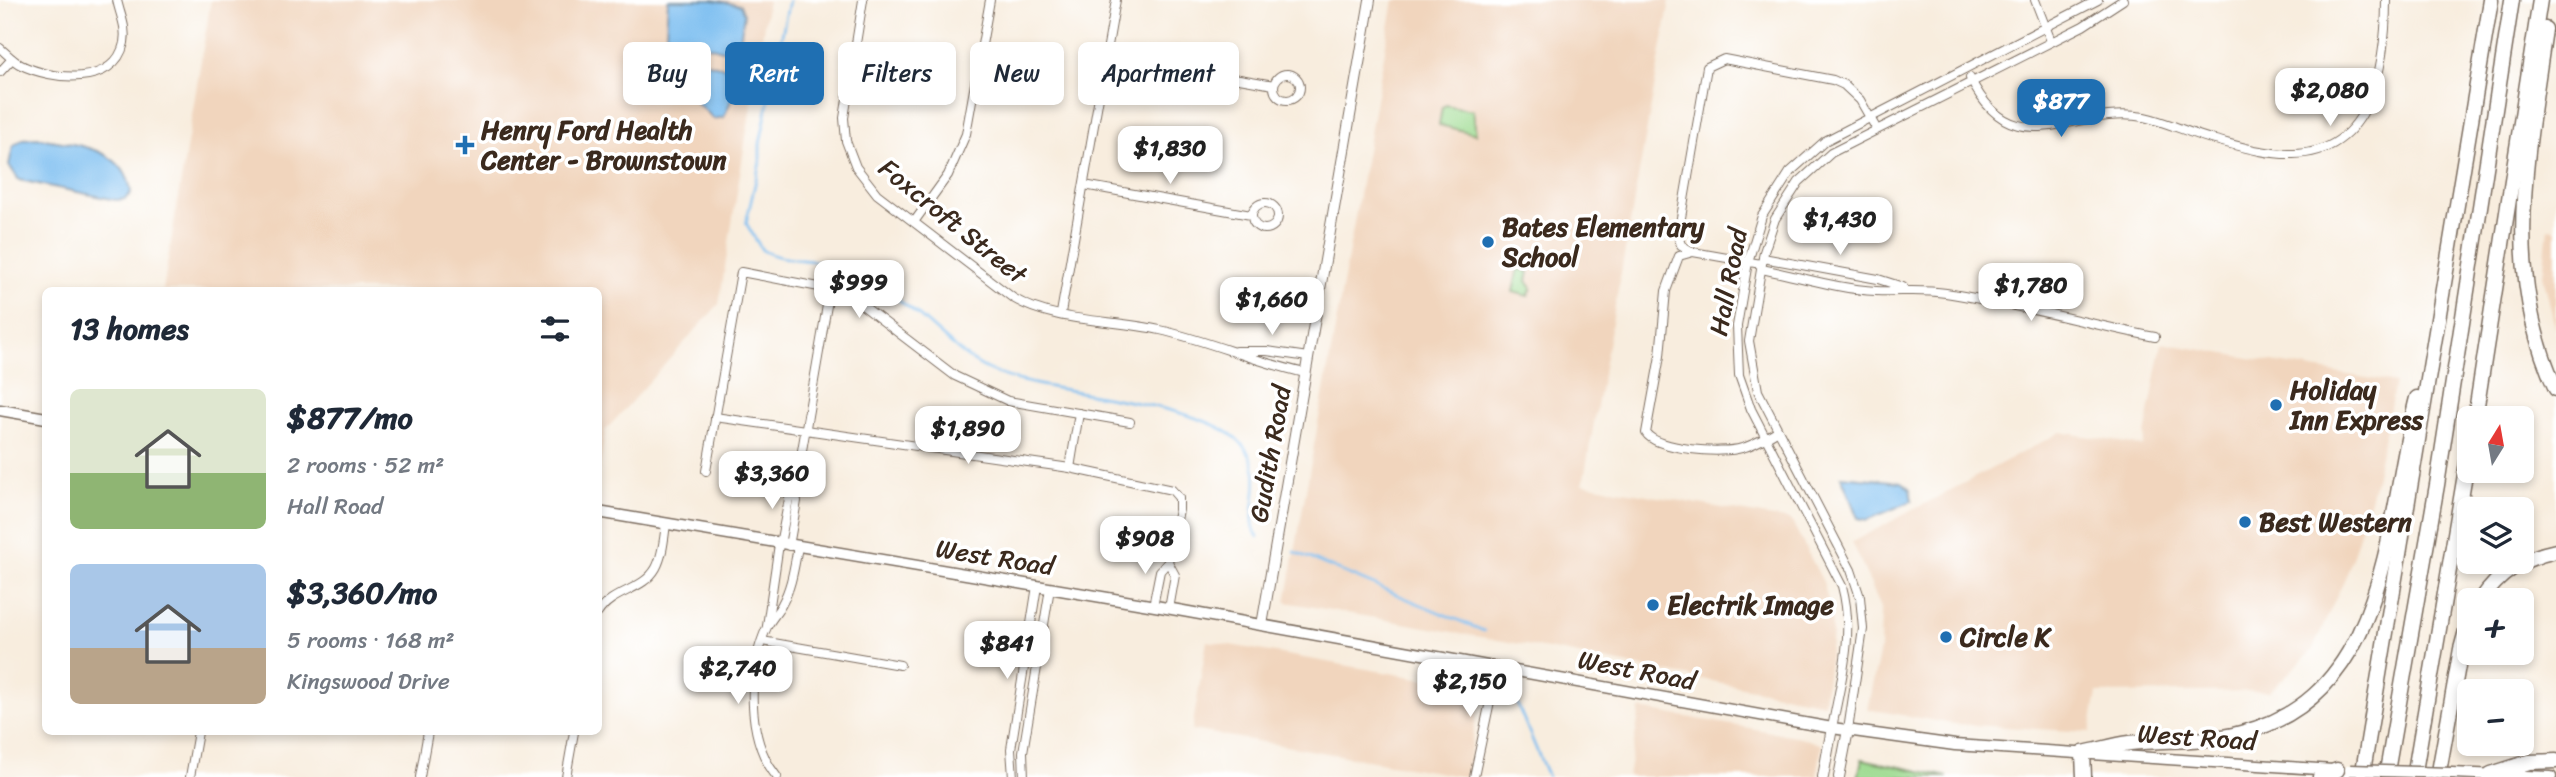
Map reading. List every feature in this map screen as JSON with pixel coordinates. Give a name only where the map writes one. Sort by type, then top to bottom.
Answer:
[{"type":"highway","points":[[2320,777],[2350,772],[2417,453],[2433,335],[2491,0]]},
{"type":"highway","points":[[2386,777],[2437,485],[2512,0]]},
{"type":"highway","points":[[2476,406],[2540,0]]},
{"type":"highway","points":[[2549,0],[2522,208],[2521,248],[2528,304],[2556,388]]},
{"type":"highway","points":[[2084,777],[2083,753],[2129,743],[2199,740],[2244,733],[2299,706],[2334,674],[2361,633],[2376,593],[2413,415],[2433,335]]},
{"type":"highway","points":[[2414,777],[2464,483]]},
{"type":"highway","points":[[2491,588],[2506,570],[2535,555],[2556,551]]},
{"type":"highway","points":[[2445,775],[2459,665]]},
{"type":"highway","points":[[2491,775],[2529,762],[2556,761]]},
{"type":"main road","points":[[0,410],[42,417]]},
{"type":"main road","name":"West Road","points":[[602,513],[1262,625],[1832,728],[1955,745],[2350,772],[2551,777]]},
{"type":"street","points":[[0,48],[12,59],[29,68],[80,77],[100,72],[116,60],[124,45],[125,29],[117,0]]},
{"type":"street","name":"Foxcroft Street","points":[[863,0],[845,104],[846,141],[856,167],[870,186],[1013,299],[1034,309],[1158,329],[1233,351],[1265,364],[1305,373]]},
{"type":"street","points":[[914,222],[948,175],[966,135],[990,0]]},
{"type":"street","points":[[1108,42],[1116,0]]},
{"type":"street","name":"Gudith Road","points":[[1262,625],[1370,0]]},
{"type":"street","points":[[2035,0],[2051,41]]},
{"type":"street","name":"Hall Road","points":[[1823,777],[1849,629],[1842,586],[1829,555],[1744,394],[1736,359],[1737,326],[1748,262],[1762,216],[1790,172],[1825,141],[2098,0]]},
{"type":"street","name":"Hall Road","points":[[1839,777],[1863,629],[1857,586],[1758,391],[1750,357],[1750,326],[1761,264],[1775,219],[1799,182],[1831,153],[2100,16],[2123,0]]},
{"type":"street","points":[[1965,68],[1987,108],[2015,125],[2036,127],[2131,116],[2213,139],[2292,154],[2319,149],[2342,138],[2360,120],[2375,90],[2386,0]]},
{"type":"street","points":[[0,72],[12,59]]},
{"type":"street","points":[[1876,128],[1854,92],[1833,80],[1724,59],[1711,63],[1706,72],[1694,156],[1678,224],[1681,245],[1693,252],[1761,264],[1876,291],[1910,289],[2012,305],[2072,321],[2155,337]]},
{"type":"street","points":[[1239,79],[1274,85]]},
{"type":"street","points":[[1061,313],[1098,105]]},
{"type":"street","points":[[1084,185],[1251,215]]},
{"type":"street","points":[[1693,252],[1679,256],[1669,279],[1646,433],[1656,443],[1720,451],[1746,448],[1777,431]]},
{"type":"street","points":[[706,471],[741,272],[830,288],[851,296],[971,386],[1008,401],[1130,422]]},
{"type":"street","points":[[767,626],[787,595],[789,499],[794,491],[806,432],[830,288]]},
{"type":"street","name":"Foxcroft Street","points":[[1233,351],[1267,351],[1308,357]]},
{"type":"street","points":[[1070,468],[1079,413]]},
{"type":"street","points":[[715,417],[806,432],[887,439],[1070,468],[1168,488],[1175,492],[1180,504],[1168,562],[1160,571],[1153,606]]},
{"type":"street","points":[[602,608],[611,597],[642,582],[654,571],[666,524]]},
{"type":"street","points":[[777,777],[764,757],[754,724],[754,689],[762,641],[786,545]]},
{"type":"street","points":[[1829,555],[1840,550]]},
{"type":"street","points":[[1168,562],[1175,575],[1170,609]]},
{"type":"street","points":[[1013,777],[1011,749],[1037,586]]},
{"type":"street","points":[[1024,777],[1023,752],[1050,589]]},
{"type":"street","points":[[1849,629],[1863,629]]},
{"type":"street","points":[[762,641],[900,665]]},
{"type":"street","points":[[1474,777],[1497,668]]},
{"type":"street","points":[[1018,705],[1030,706]]},
{"type":"street","points":[[190,777],[197,735]]},
{"type":"street","points":[[420,777],[427,735]]},
{"type":"street","points":[[566,777],[573,735]]},
{"type":"shaded area","name":"Henry Ford Health Center - Brownstown","points":[[211,0],[768,0],[761,42],[725,42],[725,105],[751,105],[719,304],[605,431],[602,452],[602,287],[163,287]]},
{"type":"shaded area","name":"Bates Elementary School","points":[[1394,0],[1670,0],[1583,484],[1791,520],[1823,582],[1831,611],[1832,633],[1824,703],[1286,602]]},
{"type":"shaded area","points":[[2548,228],[2556,230],[2556,331],[2543,275]]},
{"type":"shaded area","points":[[2162,343],[2395,383],[2373,489],[2348,571],[2312,651],[2270,691],[2097,693],[2090,732],[1954,724],[1867,709],[1880,650],[1881,608],[1852,542],[2061,432],[2143,446]]},
{"type":"shaded area","points":[[1207,641],[1481,689],[1466,777],[1192,730]]},
{"type":"shaded area","points":[[1640,709],[1800,737],[1822,745],[1817,777],[1628,777]]},
{"type":"green space","points":[[1446,105],[1473,110],[1476,134],[1439,125],[1442,107]]},
{"type":"green space","points":[[1518,268],[1529,272],[1527,281],[1532,288],[1528,296],[1513,292]]},
{"type":"green space","points":[[1862,759],[1948,777],[1858,777]]},
{"type":"water","points":[[668,0],[713,0],[740,5],[744,14],[740,42],[725,42],[725,51],[711,47],[711,42],[694,42],[666,34]]},
{"type":"water","points":[[711,64],[725,68],[725,105],[729,105],[724,117],[714,119],[699,105],[711,105]]},
{"type":"water","points":[[38,138],[81,146],[109,157],[120,166],[131,193],[125,199],[116,200],[19,180],[9,165],[13,146],[23,139]]},
{"type":"water","points":[[1841,476],[1902,482],[1910,489],[1912,501],[1867,520],[1858,518]]},
{"type":"waterway","points":[[789,0],[760,144],[760,162],[746,223],[762,250],[783,258],[844,266],[854,271],[905,305],[967,357],[998,374],[1032,384],[1164,409],[1187,415],[1226,432],[1240,442],[1250,455],[1254,468],[1256,480],[1253,516],[1258,537]]},
{"type":"waterway","points":[[1295,552],[1484,631]]},
{"type":"waterway","points":[[1516,701],[1548,777]]},
{"type":"place","name":"Henry Ford Health Center - Brownstown","points":[[465,145]]},
{"type":"place","name":"Bates Elementary School","points":[[1488,242]]},
{"type":"place","name":"Holiday Inn Express","points":[[2276,405]]},
{"type":"place","name":"Best Western","points":[[2245,522]]},
{"type":"place","name":"Electrik Image","points":[[1653,605]]},
{"type":"place","name":"Circle K","points":[[1946,637]]}]
